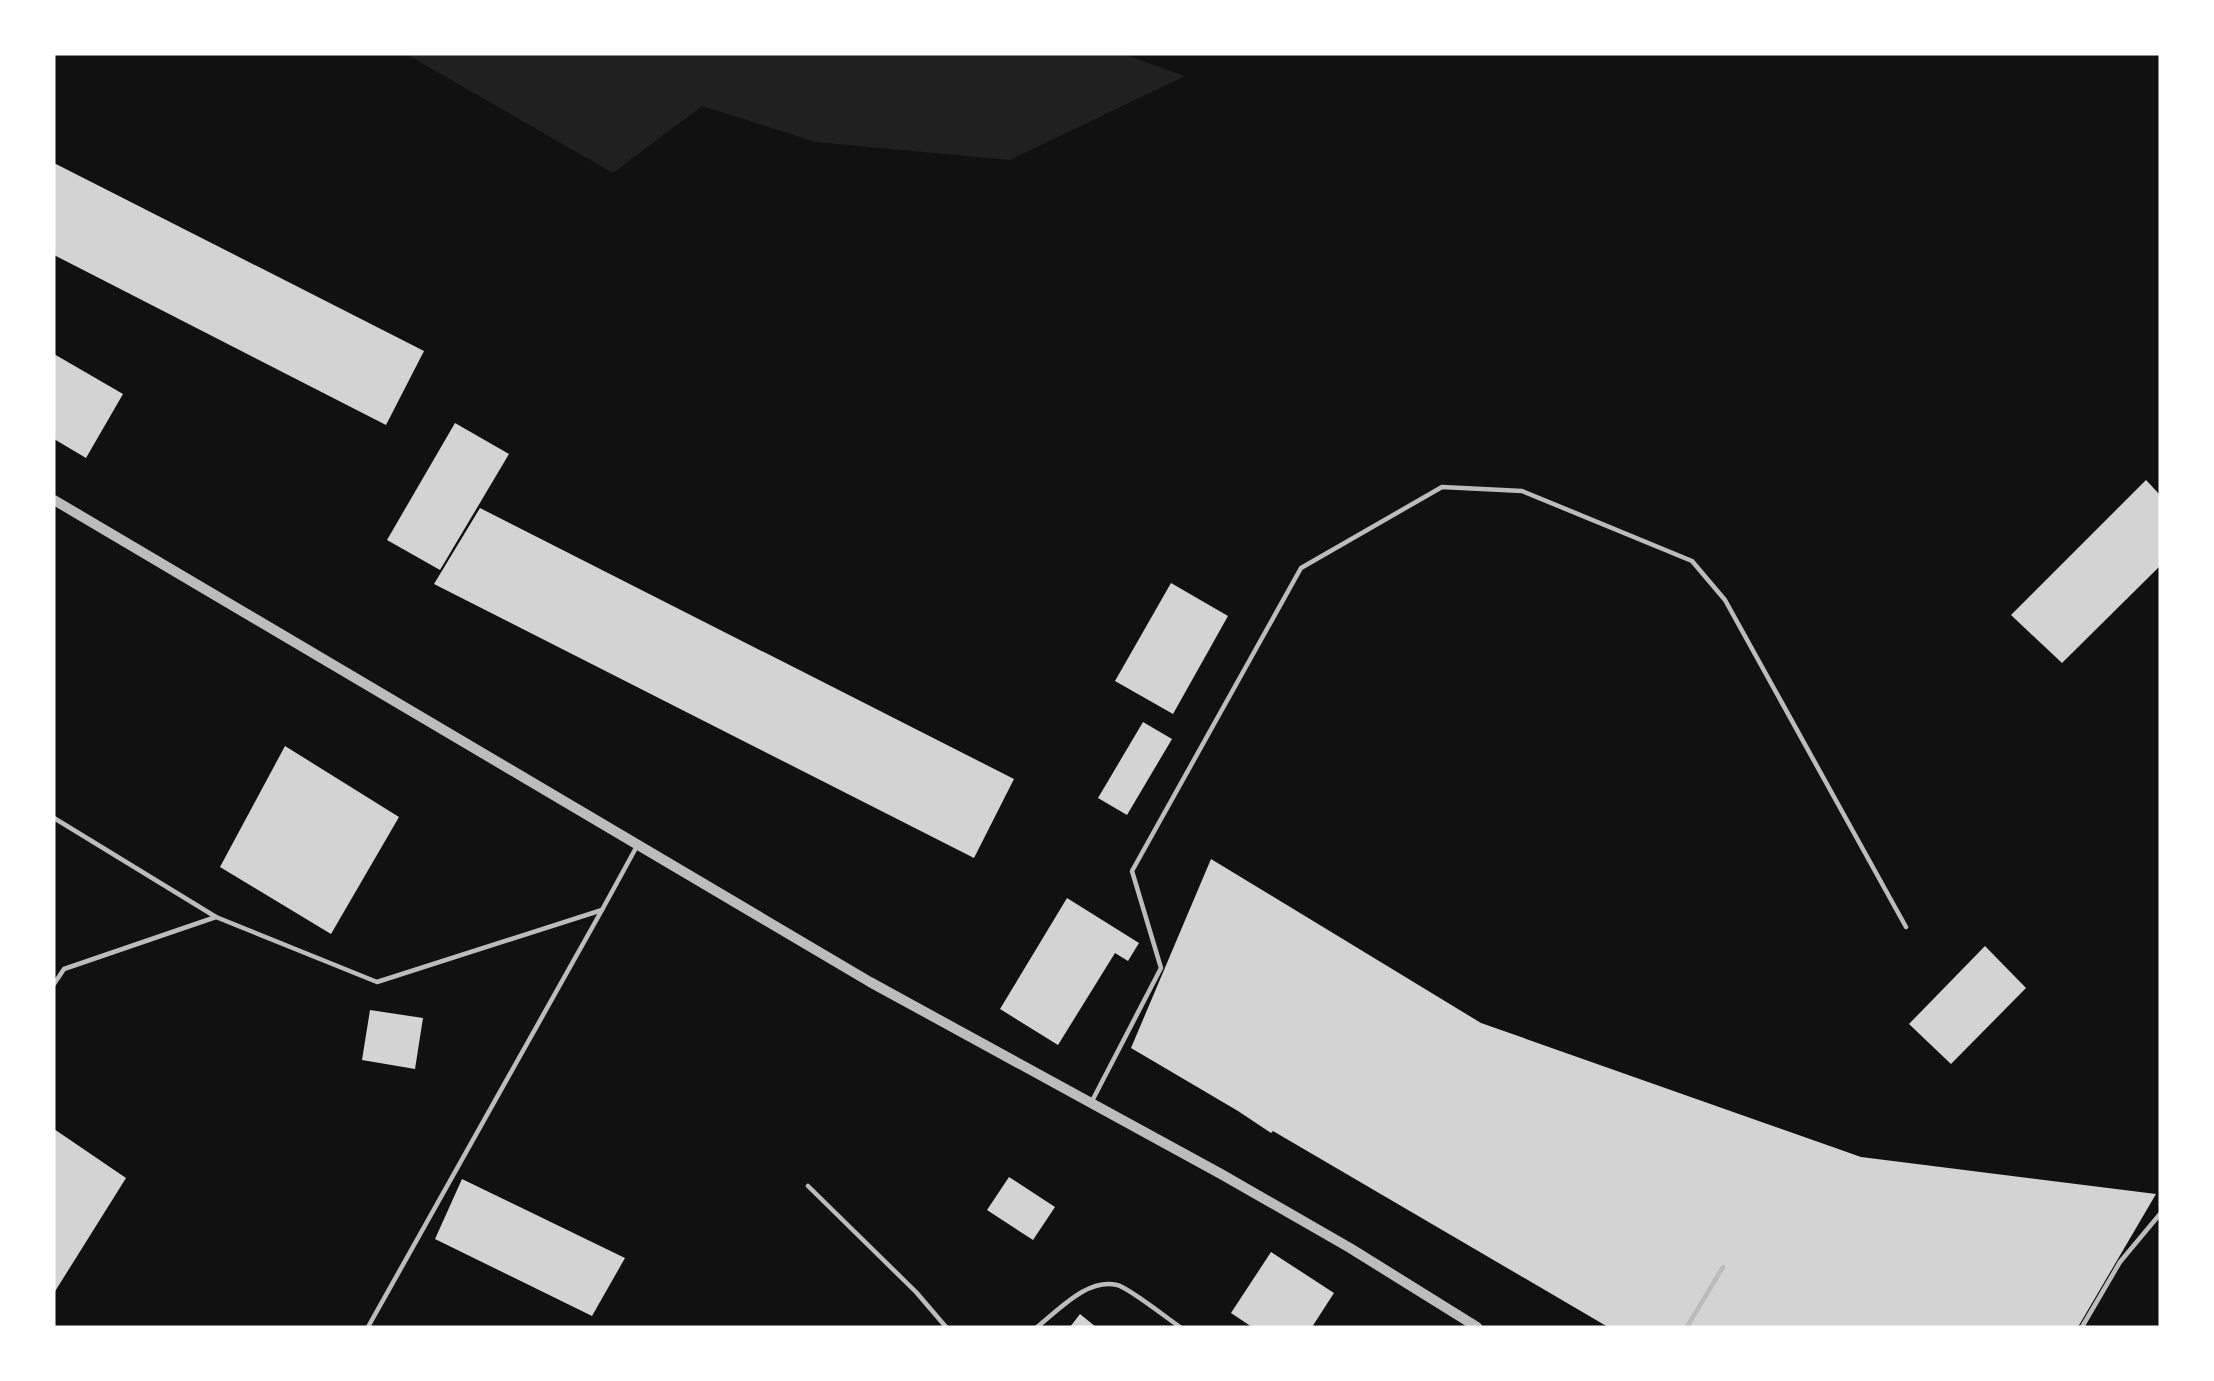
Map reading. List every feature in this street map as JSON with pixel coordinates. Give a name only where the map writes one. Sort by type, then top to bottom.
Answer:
[{"type":"street","points":[[54,500],[870,982],[1221,1174],[1350,1248],[1477,1327]]},
{"type":"lane","points":[[1091,1103],[1161,968],[1132,871],[1301,568],[1442,487],[1522,491],[1692,561],[1725,600],[1906,927]]},
{"type":"lane","points":[[54,818],[216,917],[377,982],[602,910]]},
{"type":"lane","points":[[368,1327],[638,845]]},
{"type":"lane","points":[[54,984],[64,969],[216,917]]},
{"type":"lane","points":[[808,1185],[916,1292],[946,1327]]},
{"type":"lane","points":[[2082,1327],[2120,1262],[2160,1214]]},
{"type":"lane","points":[[1687,1327],[1723,1267]]},
{"type":"lane","points":[[1037,1327],[1083,1291],[1101,1284],[1119,1285],[1180,1327]]},
{"type":"shaded area","points":[[406,54],[1123,54],[1185,76],[1010,160],[816,142],[702,106],[613,173]]},
{"type":"building","points":[[54,163],[424,351],[386,425],[54,255]]},
{"type":"building","points":[[54,354],[123,394],[86,458],[54,439]]},
{"type":"building","points":[[455,423],[509,454],[440,570],[387,540]]},
{"type":"building","points":[[2146,480],[2160,495],[2160,566],[2062,663],[2011,615]]},
{"type":"building","points":[[480,508],[1014,779],[974,858],[434,584]]},
{"type":"building","points":[[1171,583],[1228,616],[1173,714],[1115,681]]},
{"type":"building","points":[[1143,722],[1172,739],[1127,815],[1098,798]]},
{"type":"building","points":[[285,746],[399,817],[331,934],[220,867]]},
{"type":"building","points":[[1211,859],[1481,1023],[1861,1157],[2156,1194],[2078,1327],[1608,1327],[1273,1131],[1271,1133],[1131,1048]]},
{"type":"building","points":[[1067,898],[1139,943],[1128,961],[1115,953],[1058,1045],[1000,1009]]},
{"type":"building","points":[[1985,946],[2026,988],[1951,1064],[1909,1024]]},
{"type":"building","points":[[370,1010],[423,1018],[415,1069],[362,1060]]},
{"type":"building","points":[[54,1129],[126,1178],[54,1293]]},
{"type":"building","points":[[1009,1177],[1055,1207],[1033,1240],[987,1210]]},
{"type":"building","points":[[462,1179],[625,1258],[592,1316],[435,1239]]},
{"type":"building","points":[[1271,1252],[1334,1293],[1312,1327],[1252,1327],[1231,1313]]},
{"type":"building","points":[[1080,1314],[1096,1327],[1070,1327]]}]
